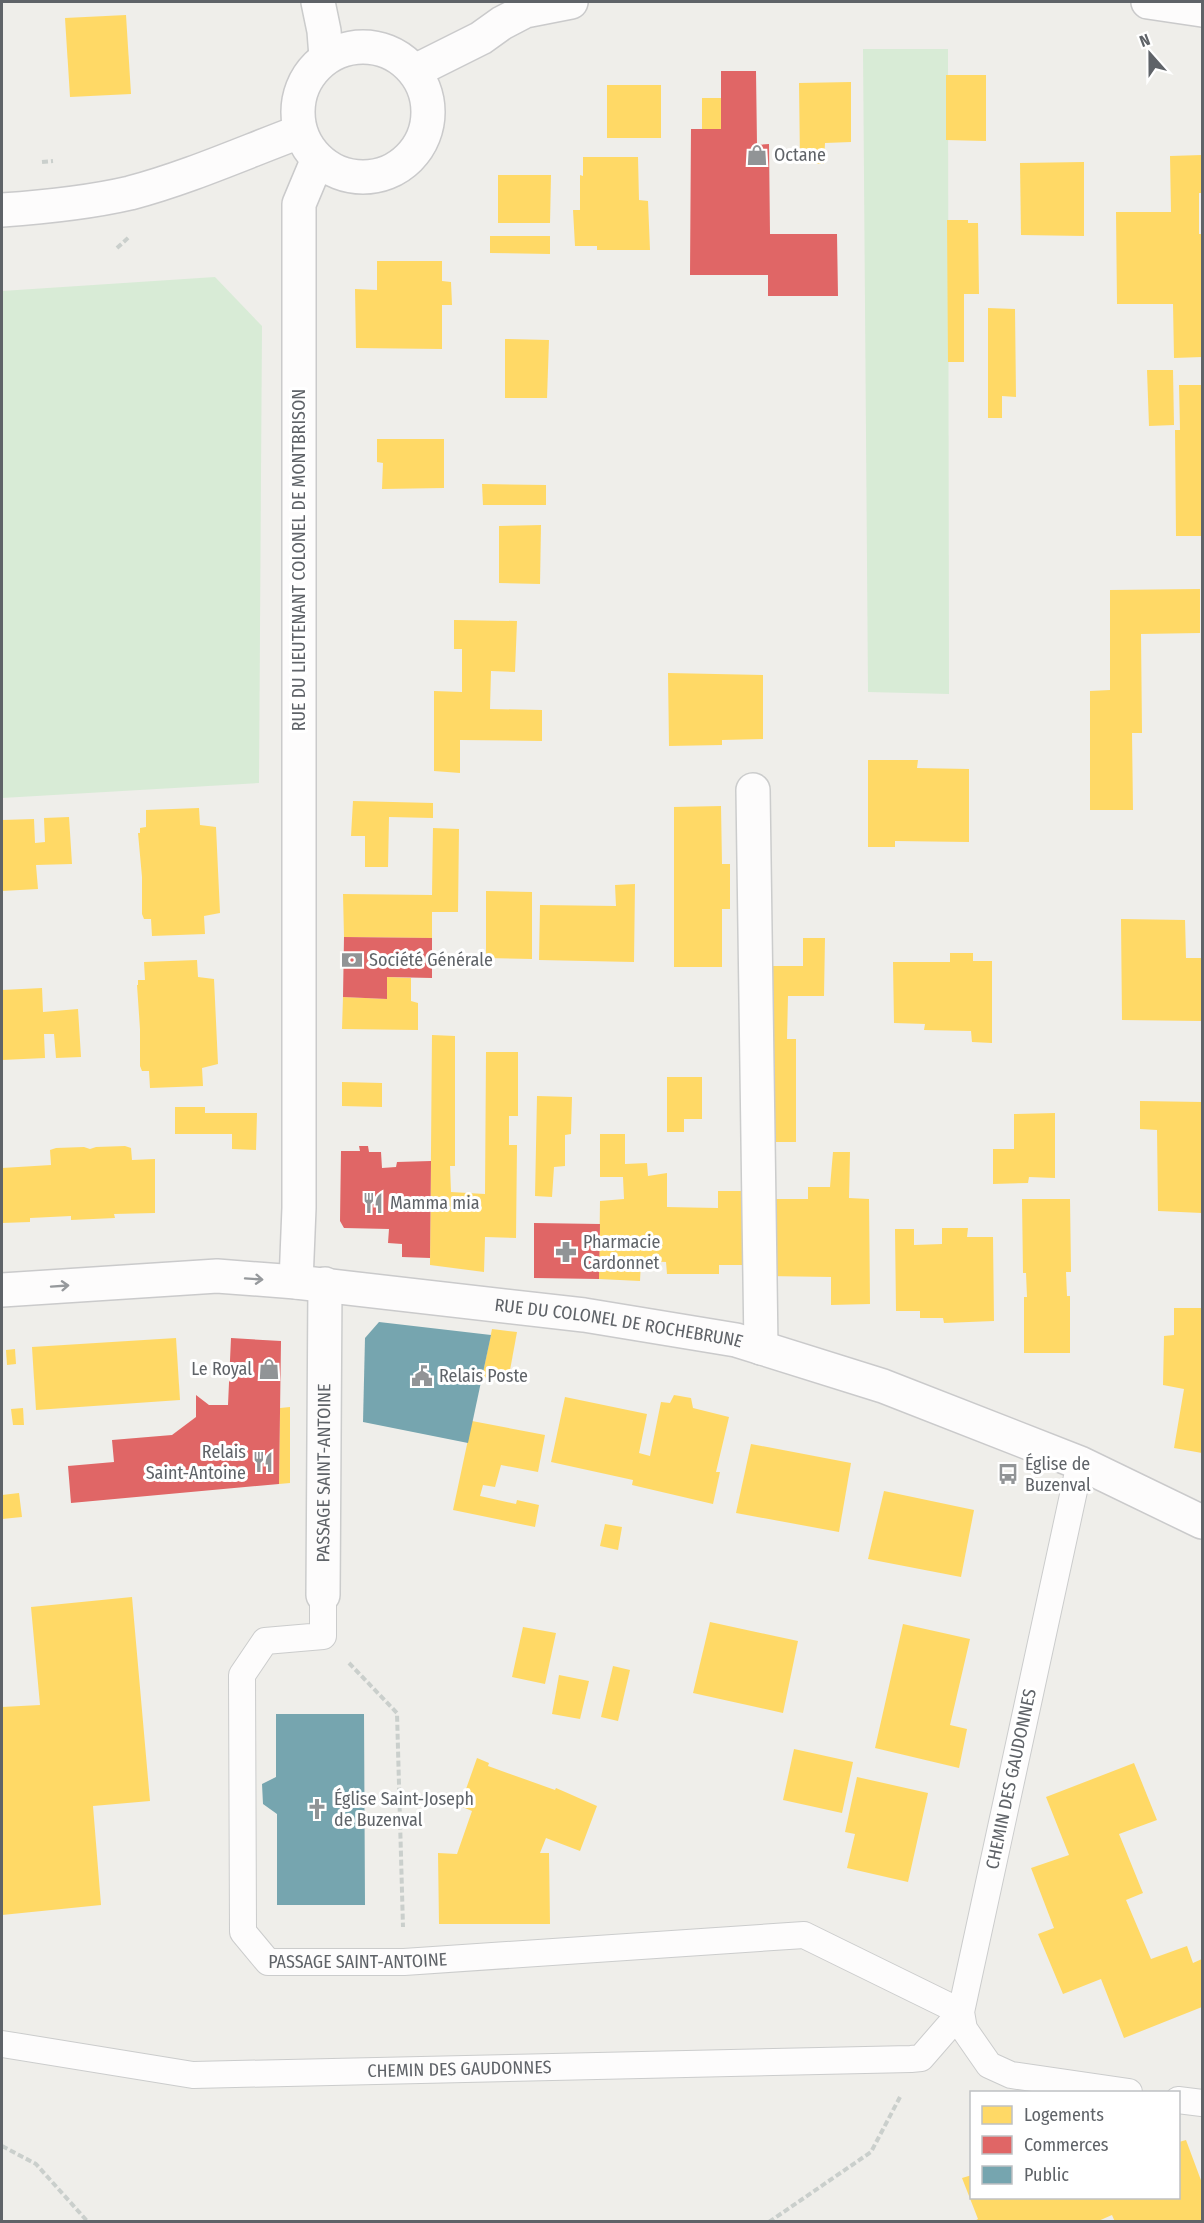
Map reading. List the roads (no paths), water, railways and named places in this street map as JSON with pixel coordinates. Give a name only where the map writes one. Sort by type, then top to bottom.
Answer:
[{"type":"street","points":[[318,2],[324,30],[326,57]]},
{"type":"street","points":[[415,71],[480,38],[502,22],[519,14],[538,7],[571,2]]},
{"type":"street","points":[[1148,2],[1164,2],[1203,10]]},
{"type":"street","points":[[349,47],[374,47],[397,56],[415,71],[426,94],[429,118],[422,142],[407,161],[386,174],[362,179],[337,173],[317,160],[300,132],[297,104],[306,78],[326,57],[349,47]]},
{"type":"street","points":[[2,210],[72,204],[130,192],[165,182],[300,132]]},
{"type":"street","name":"RUE DU LIEUTENANT COLONEL DE MONTBRISON","points":[[311,1283],[299,1208],[298,204],[317,160]]},
{"type":"street","points":[[753,790],[761,1348]]},
{"type":"street","name":"RUE DU COLONEL DE ROCHEBRUNE","points":[[2,1290],[217,1276],[311,1283],[584,1315],[736,1340],[883,1386],[1080,1463],[1203,1522]]},
{"type":"street","name":"PASSAGE SAINT-ANTOINE","points":[[311,1283],[323,1595]]},
{"type":"lane","name":"CHEMIN DES GAUDONNES","points":[[2,2044],[193,2075],[921,2058],[961,2012],[1080,1463]]},
{"type":"lane","name":"PASSAGE SAINT-ANTOINE","points":[[323,1595],[323,1636],[265,1641],[242,1675],[243,1932],[268,1962],[404,1962],[804,1935],[961,2012]]},
{"type":"lane","points":[[961,2012],[964,2029],[989,2065],[1011,2075],[1122,2091]]},
{"type":"lane","points":[[1180,2100],[1203,2103]]},
{"type":"place","name":"Octane","points":[[757,155]]},
{"type":"place","name":"Société Générale","points":[[352,960]]},
{"type":"place","name":"Mamma mia","points":[[373,1203]]},
{"type":"place","name":"Pharmacie Cardonnet","points":[[566,1252]]},
{"type":"place","name":"Le Royal","points":[[269,1369]]},
{"type":"place","name":"Relais Poste","points":[[422,1376]]},
{"type":"place","name":"Relais Saint-Antoine","points":[[263,1462]]},
{"type":"place","name":"Église de Buzenval","points":[[1008,1474]]},
{"type":"place","name":"Église Saint-Joseph de Buzenval","points":[[317,1809]]}]
